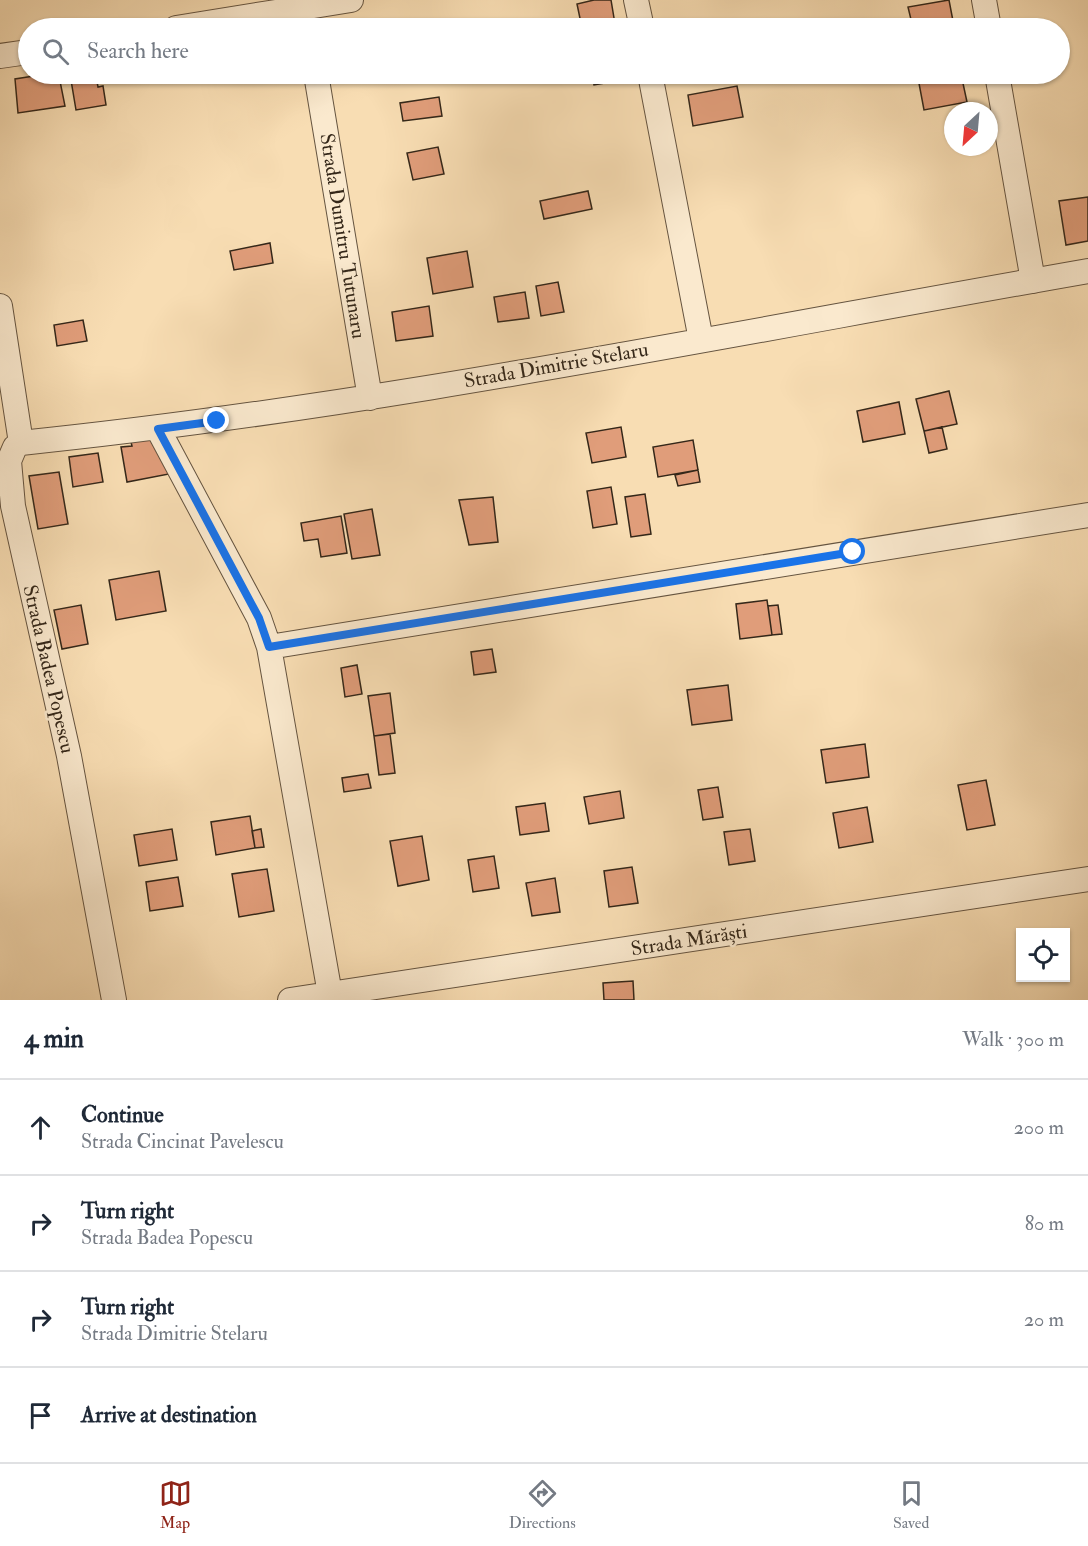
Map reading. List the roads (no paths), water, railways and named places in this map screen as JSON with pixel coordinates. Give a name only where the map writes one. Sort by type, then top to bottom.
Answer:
[{"type":"street","points":[[307,18],[351,0]]},
{"type":"street","points":[[636,0],[640,18]]},
{"type":"street","points":[[984,0],[987,18]]},
{"type":"street","points":[[0,56],[18,53]]},
{"type":"street","name":"Strada Dumitru Tutunaru","points":[[318,84],[370,398]]},
{"type":"street","points":[[652,84],[700,340]]},
{"type":"street","points":[[999,84],[1033,281]]},
{"type":"street","name":"Strada Dimitrie Stelaru","points":[[21,443],[158,429],[370,398],[811,322],[1088,271]]},
{"type":"street","points":[[0,306],[21,443]]},
{"type":"street","points":[[158,429],[259,618],[269,647],[330,994]]},
{"type":"street","name":"Strada Badea Popescu","points":[[21,443],[15,447],[9,461],[13,506],[69,756],[114,1000]]},
{"type":"street","points":[[269,647],[1088,515]]},
{"type":"street","name":"Strada Mărăști","points":[[290,1000],[1088,879]]}]
